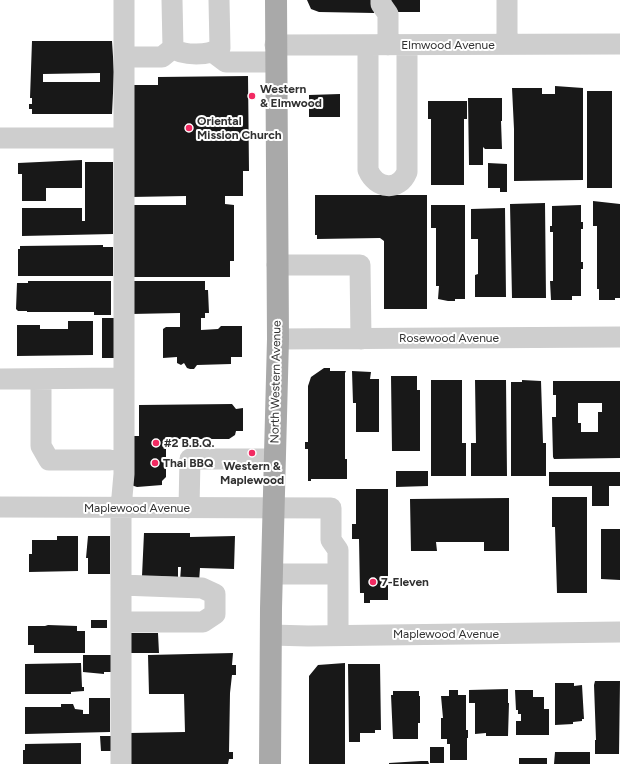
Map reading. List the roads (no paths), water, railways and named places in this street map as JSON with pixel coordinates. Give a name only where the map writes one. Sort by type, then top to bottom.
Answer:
[{"type":"main road","name":"North Western Avenue","points":[[270,764],[271,635],[278,339],[276,0]]},
{"type":"street","points":[[121,764],[121,508],[124,474],[124,0]]},
{"type":"street","points":[[124,57],[162,57],[172,48],[172,0]]},
{"type":"street","points":[[172,48],[179,53],[214,53],[220,48],[219,0]]},
{"type":"street","points":[[381,0],[381,4],[388,14],[388,45],[407,172],[401,182],[395,185],[376,183],[368,170],[388,45]]},
{"type":"street","points":[[507,0],[507,44]]},
{"type":"street","name":"Elmwood Avenue","points":[[214,53],[226,62],[276,54],[388,45],[620,44]]},
{"type":"street","points":[[0,138],[124,138]]},
{"type":"street","points":[[277,265],[360,265],[361,338]]},
{"type":"street","name":"Rosewood Avenue","points":[[278,339],[620,338]]},
{"type":"street","points":[[0,379],[124,378]]},
{"type":"street","points":[[41,379],[41,446],[49,460],[110,460]]},
{"type":"street","points":[[189,508],[190,459],[275,459]]},
{"type":"street","name":"Maplewood Avenue","points":[[0,507],[331,508],[331,540],[338,550],[338,574]]},
{"type":"street","points":[[273,574],[338,574],[338,634]]},
{"type":"street","points":[[121,585],[202,588],[215,594],[215,614],[203,622],[121,622]]},
{"type":"street","name":"Maplewood Avenue","points":[[271,635],[308,636],[338,634],[620,632]]},
{"type":"place","name":"Western & Elmwood","points":[[252,96]]},
{"type":"place","name":"Oriental Mission Church","points":[[189,128]]},
{"type":"place","name":"#2 B.B.Q.","points":[[156,443]]},
{"type":"place","name":"Western & Maplewood","points":[[252,453]]},
{"type":"place","name":"Thai BBQ","points":[[155,463]]},
{"type":"place","name":"7-Eleven","points":[[373,582]]}]
